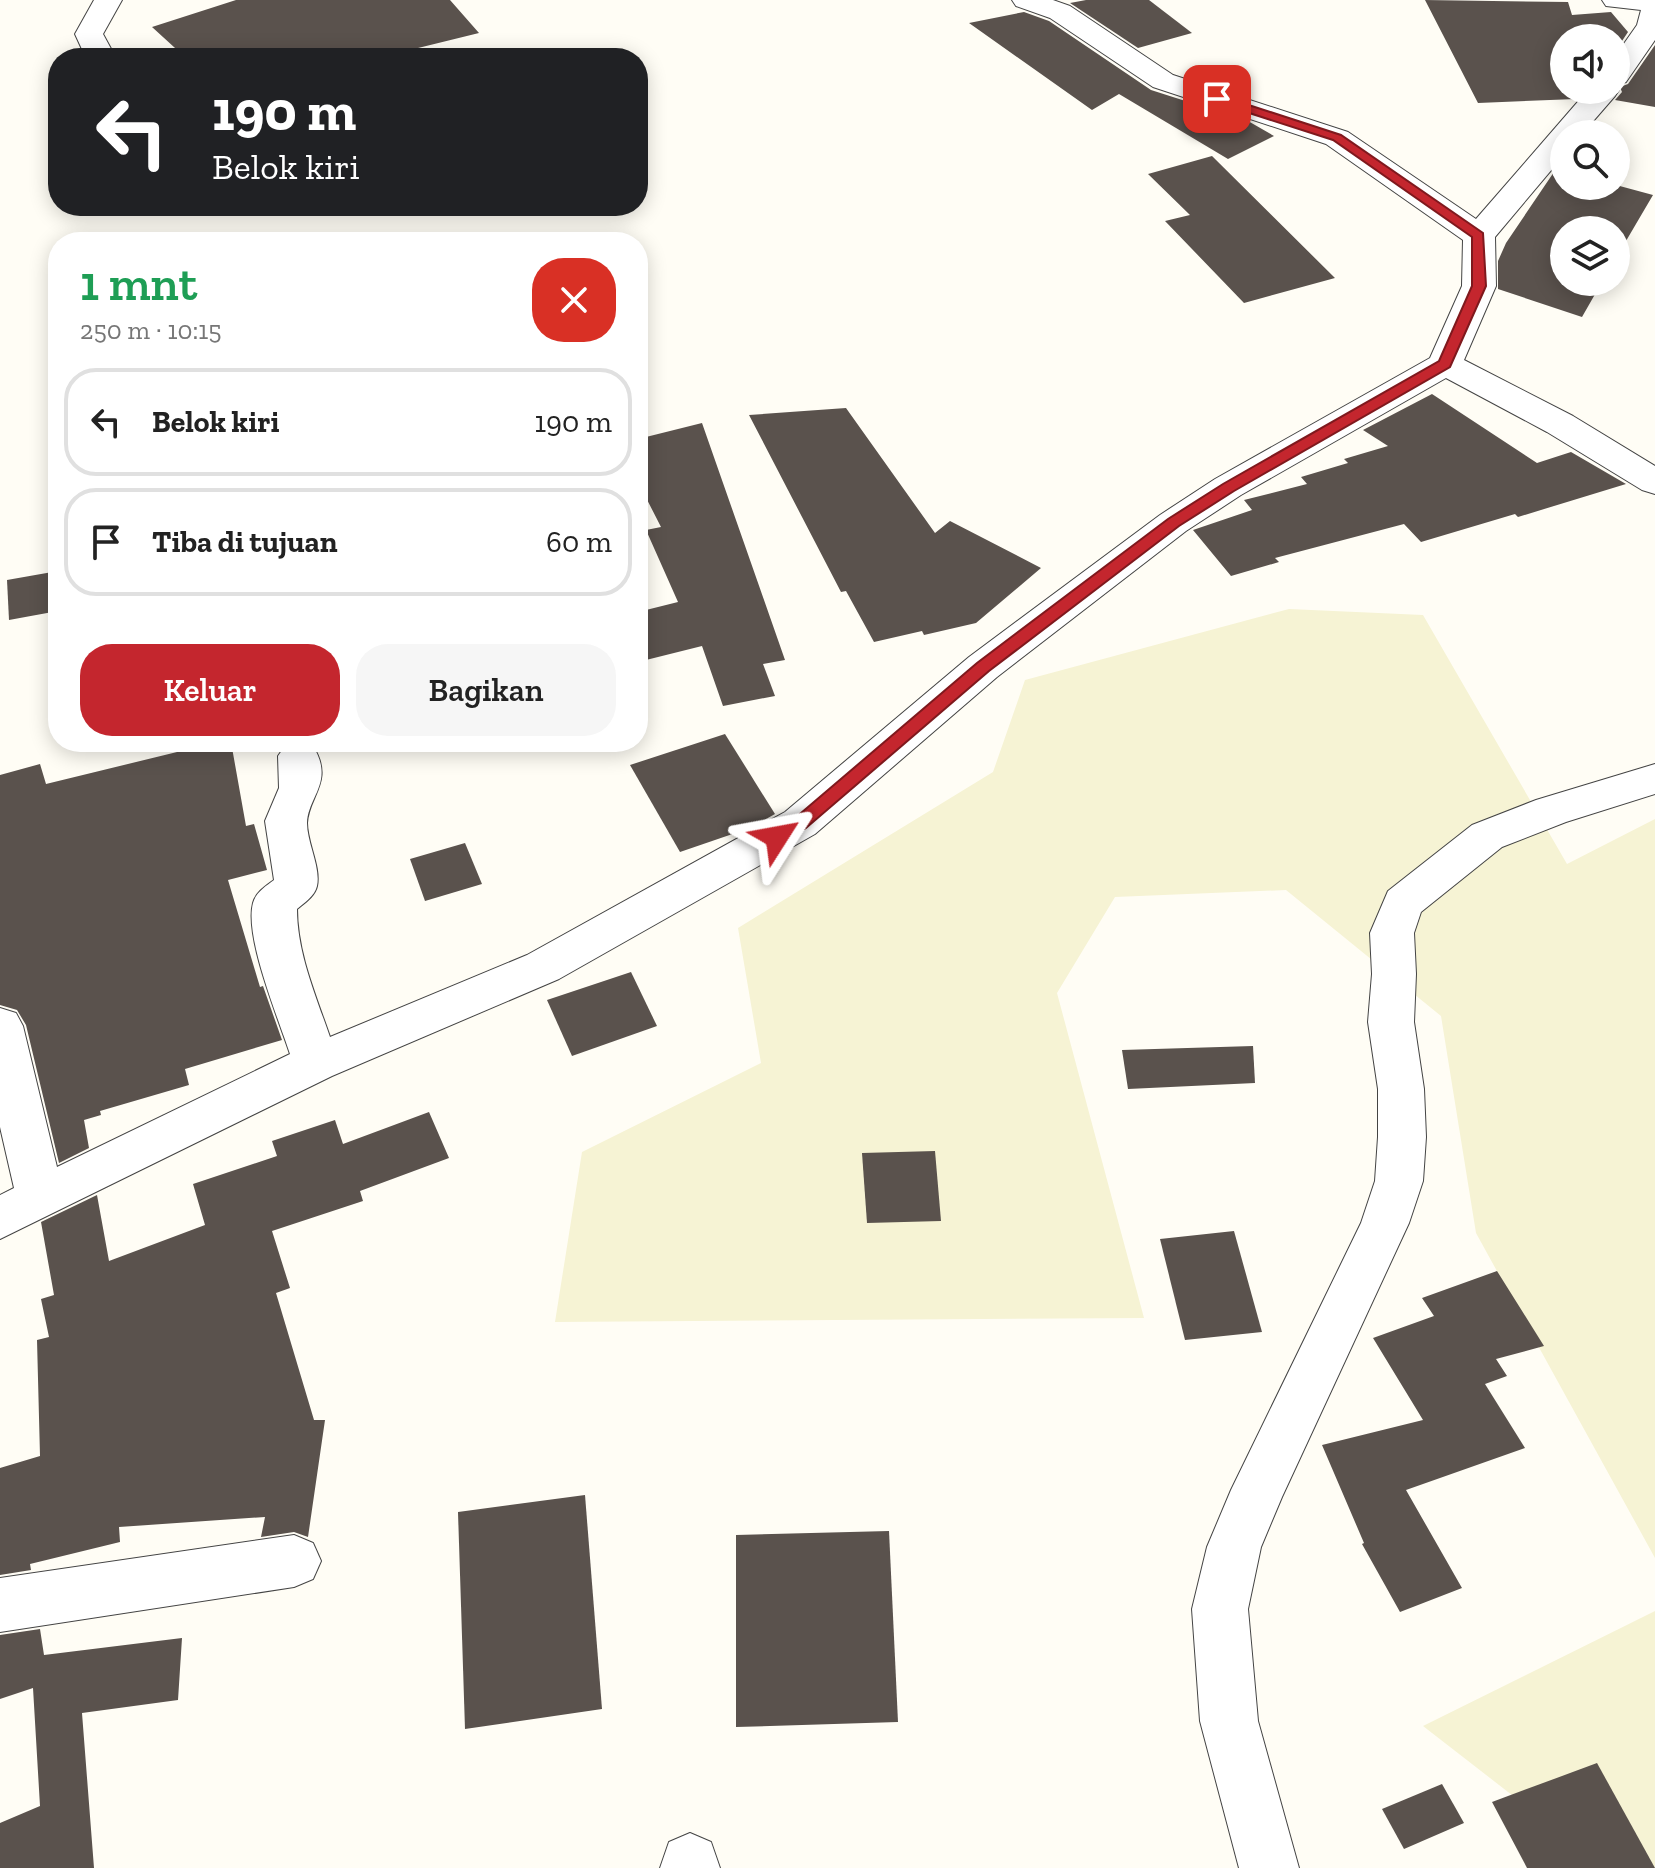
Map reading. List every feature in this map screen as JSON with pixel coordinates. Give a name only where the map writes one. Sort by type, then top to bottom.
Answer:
[{"type":"street","points":[[96,48],[89,34],[108,0]]},
{"type":"street","points":[[1026,0],[1060,12],[1163,81],[1337,138],[1479,236]]},
{"type":"street","points":[[1616,0],[1655,3]]},
{"type":"street","points":[[1630,56],[1651,25],[1655,10]]},
{"type":"street","points":[[1578,120],[1592,104]]},
{"type":"street","points":[[0,1026],[20,1207],[316,1063],[543,967],[800,823],[983,667],[1173,523],[1228,487],[1445,364],[1479,286],[1479,236],[1550,153]]},
{"type":"street","points":[[1445,364],[1560,424],[1655,482]]},
{"type":"street","points":[[299,756],[300,788],[286,821],[296,885],[278,899],[274,914],[277,936],[316,1063]]},
{"type":"street","points":[[1269,1868],[1229,1721],[1220,1609],[1234,1547],[1293,1411],[1385,1223],[1399,1181],[1401,1089],[1391,1022],[1394,974],[1392,933],[1399,913],[1403,903],[1487,836],[1551,811],[1655,779]]},
{"type":"street","points":[[0,1605],[294,1561]]},
{"type":"shaded area","points":[[1289,609],[1423,615],[1567,864],[1655,819],[1655,1558],[1476,1233],[1441,1016],[1286,890],[1115,897],[1057,993],[1144,1318],[555,1322],[582,1152],[761,1063],[738,928],[993,772],[1025,680]]},
{"type":"shaded area","points":[[1655,1611],[1655,1868],[1606,1868],[1423,1726]]},
{"type":"building","points":[[236,0],[450,0],[479,33],[418,48],[175,48],[152,27]]},
{"type":"building","points":[[1149,0],[1192,33],[1138,48],[1070,3]]},
{"type":"building","points":[[1425,0],[1568,2],[1572,15],[1611,12],[1621,24],[1550,24],[1550,100],[1478,103]]},
{"type":"building","points":[[1024,12],[1049,21],[1151,90],[1248,121],[1274,136],[1228,159],[1119,94],[1092,110],[969,23]]},
{"type":"building","points":[[1655,45],[1655,107],[1630,103],[1630,81]]},
{"type":"building","points":[[1212,156],[1335,278],[1244,303],[1165,221],[1190,215],[1148,174]]},
{"type":"building","points":[[1550,178],[1550,200],[1630,200],[1630,189],[1653,195],[1630,234],[1630,216],[1550,216],[1550,296],[1594,296],[1582,317],[1498,289],[1498,261],[1506,243]]},
{"type":"building","points":[[1432,394],[1537,463],[1571,452],[1626,484],[1421,542],[1404,524],[1275,558],[1279,562],[1231,576],[1193,530],[1252,510],[1244,500],[1307,484],[1301,477],[1348,463],[1344,459],[1388,446],[1363,430]]},
{"type":"building","points":[[846,408],[935,533],[950,521],[1041,568],[976,623],[874,642],[846,591],[841,592],[749,415]]},
{"type":"building","points":[[702,423],[785,660],[763,664],[775,696],[723,706],[702,646],[648,660],[648,610],[678,602],[648,534],[648,530],[661,527],[648,502],[648,436]]},
{"type":"building","points":[[48,573],[48,613],[9,620],[7,580]]},
{"type":"building","points":[[725,734],[775,814],[750,828],[680,852],[630,765]]},
{"type":"building","points":[[177,752],[233,752],[246,826],[254,824],[267,870],[228,880],[260,987],[263,986],[282,1040],[185,1069],[189,1085],[100,1111],[101,1115],[84,1120],[89,1148],[59,1163],[26,1025],[17,1010],[0,1005],[0,775],[40,764],[46,784]]},
{"type":"building","points":[[465,843],[482,884],[425,901],[410,859]]},
{"type":"building","points":[[631,972],[657,1026],[572,1056],[547,1000]]},
{"type":"building","points":[[1253,1046],[1255,1083],[1128,1089],[1122,1050]]},
{"type":"building","points":[[429,1112],[449,1158],[360,1191],[363,1201],[272,1231],[290,1288],[276,1293],[314,1420],[325,1420],[308,1537],[294,1532],[261,1537],[265,1517],[119,1527],[120,1542],[30,1564],[31,1570],[0,1575],[0,1468],[40,1456],[37,1340],[49,1337],[41,1299],[54,1295],[41,1222],[97,1195],[109,1261],[205,1225],[193,1184],[277,1156],[272,1141],[335,1120],[343,1144]]},
{"type":"building","points":[[935,1151],[941,1221],[867,1223],[862,1153]]},
{"type":"building","points":[[1234,1231],[1262,1332],[1185,1340],[1160,1239]]},
{"type":"building","points":[[1497,1271],[1544,1346],[1496,1359],[1507,1376],[1485,1384],[1525,1448],[1406,1490],[1462,1588],[1400,1612],[1362,1544],[1322,1445],[1423,1420],[1373,1338],[1434,1316],[1422,1298]]},
{"type":"building","points":[[585,1495],[602,1709],[465,1729],[458,1512]]},
{"type":"building","points":[[889,1531],[898,1722],[736,1727],[736,1535]]},
{"type":"building","points":[[40,1629],[44,1655],[182,1638],[178,1700],[82,1713],[94,1868],[0,1868],[0,1823],[40,1806],[33,1688],[0,1699],[0,1635]]},
{"type":"building","points":[[1597,1763],[1655,1868],[1527,1868],[1492,1802]]},
{"type":"building","points":[[1442,1784],[1464,1823],[1404,1849],[1382,1809]]},
{"type":"route","points":[[777,837],[800,823],[983,667],[1173,523],[1228,487],[1445,364],[1479,286],[1479,236],[1337,138],[1217,99]]}]
